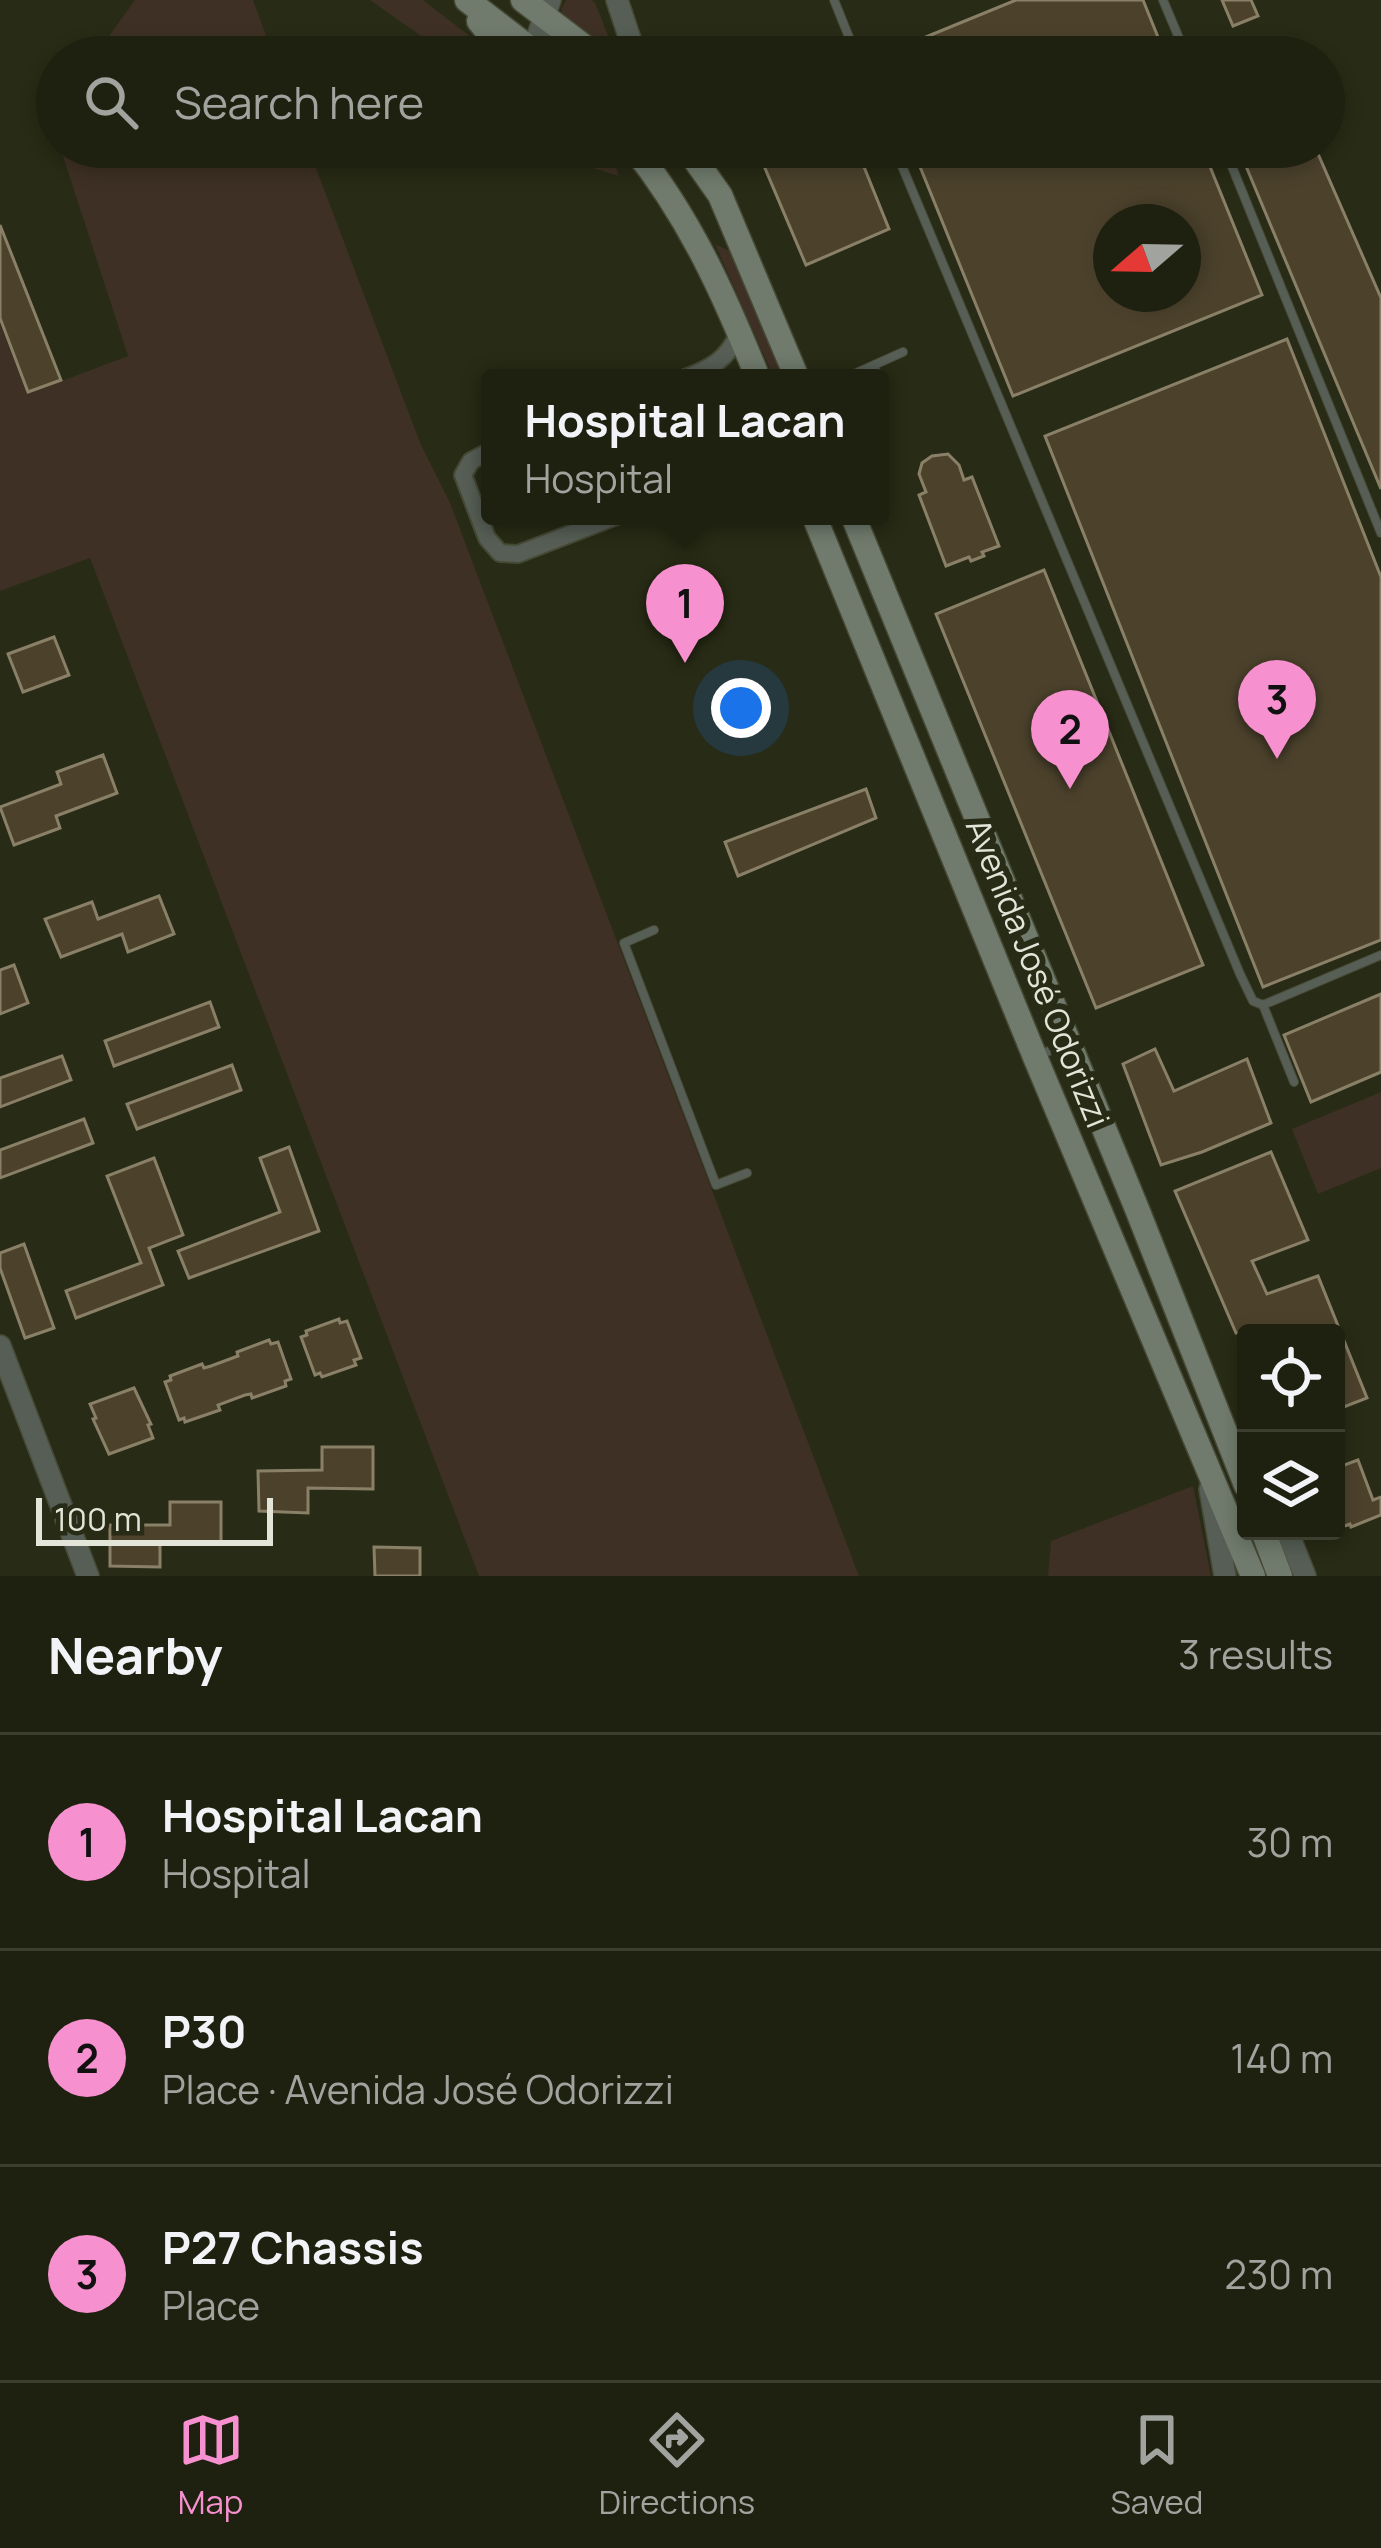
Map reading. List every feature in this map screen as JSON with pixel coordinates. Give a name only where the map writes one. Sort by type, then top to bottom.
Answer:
[{"type":"main road","points":[[465,0],[513,36]]},
{"type":"main road","points":[[465,0],[492,36]]},
{"type":"main road","points":[[524,0],[548,8],[577,36]]},
{"type":"main road","points":[[650,168],[702,249],[754,369]]},
{"type":"main road","points":[[700,168],[719,195],[794,369]]},
{"type":"main road","name":"Avenida José Odorizzi","points":[[818,525],[1203,1453],[1264,1560]]},
{"type":"main road","name":"Avenida José Odorizzi","points":[[857,525],[1237,1462]]},
{"type":"street","points":[[616,0],[629,36]]},
{"type":"street","points":[[708,369],[724,358],[739,332]]},
{"type":"street","points":[[481,456],[471,461],[464,475],[481,522]]},
{"type":"street","points":[[482,525],[500,553],[518,554],[594,525]]},
{"type":"street","points":[[0,1346],[88,1576]]},
{"type":"street","name":"Avenida José Odorizzi","points":[[1223,1425],[1237,1432]]},
{"type":"street","name":"Avenida José Odorizzi","points":[[1203,1453],[1225,1576]]},
{"type":"street","points":[[1291,1540],[1305,1576]]},
{"type":"lane","points":[[833,0],[848,36]]},
{"type":"lane","points":[[1163,0],[1178,36]]},
{"type":"lane","points":[[903,168],[1253,1001],[1263,1005],[1381,956]]},
{"type":"lane","points":[[1233,168],[1381,533]]},
{"type":"lane","points":[[869,369],[903,352]]},
{"type":"lane","points":[[654,930],[624,943],[680,1095],[716,1185],[748,1173]]},
{"type":"lane","points":[[1263,1005],[1294,1082]]},
{"type":"lane","points":[[1035,1057],[1069,1043]]},
{"type":"shaded area","points":[[135,0],[253,0],[266,36],[109,36]]},
{"type":"shaded area","points":[[370,0],[423,0],[469,36],[421,36]]},
{"type":"shaded area","points":[[566,0],[592,0],[608,36],[586,36],[565,21],[561,9]]},
{"type":"shaded area","points":[[67,168],[316,168],[421,445],[450,503],[859,1576],[479,1576],[90,558],[0,591],[0,324],[27,394],[128,356]]},
{"type":"shaded area","points":[[593,168],[616,168],[619,176]]},
{"type":"shaded area","points":[[715,244],[739,255],[783,369],[770,369]]},
{"type":"shaded area","points":[[1381,1092],[1381,1168],[1318,1194],[1292,1129]]},
{"type":"shaded area","points":[[1193,1486],[1211,1576],[1048,1576],[1051,1541]]},
{"type":"building","points":[[1016,0],[1143,0],[1158,36],[928,36]]},
{"type":"building","points":[[1222,0],[1251,0],[1258,16],[1233,26]]},
{"type":"building","points":[[765,168],[864,168],[889,229],[806,265]]},
{"type":"building","points":[[921,168],[1211,168],[1262,295],[1013,396]]},
{"type":"building","points":[[1247,168],[1324,168],[1381,298],[1381,489]]},
{"type":"building","points":[[0,225],[61,380],[28,392],[0,318]]},
{"type":"building","points":[[1287,339],[1381,577],[1381,940],[1263,987],[1045,436]]},
{"type":"building","points":[[948,454],[959,465],[964,480],[972,477],[999,546],[971,561],[969,557],[946,566],[919,495],[926,492],[919,474],[922,463],[932,456]]},
{"type":"building","points":[[1044,570],[1203,965],[1096,1008],[936,614]]},
{"type":"building","points":[[54,637],[69,675],[23,692],[8,654]]},
{"type":"building","points":[[103,755],[117,793],[56,816],[60,828],[14,845],[0,807],[61,784],[57,772]]},
{"type":"building","points":[[866,789],[876,818],[738,876],[725,842]]},
{"type":"building","points":[[159,896],[174,934],[128,952],[122,934],[61,957],[45,919],[92,902],[98,919]]},
{"type":"building","points":[[14,965],[28,1003],[0,1014],[0,970]]},
{"type":"building","points":[[1381,994],[1381,1072],[1311,1102],[1284,1035]]},
{"type":"building","points":[[210,1002],[219,1027],[114,1066],[105,1041]]},
{"type":"building","points":[[1155,1049],[1174,1091],[1247,1059],[1271,1123],[1161,1165],[1123,1064]]},
{"type":"building","points":[[62,1056],[71,1080],[0,1107],[0,1078]]},
{"type":"building","points":[[232,1065],[241,1090],[137,1129],[127,1104]]},
{"type":"building","points":[[84,1119],[93,1143],[0,1178],[0,1150]]},
{"type":"building","points":[[289,1147],[319,1231],[189,1278],[178,1251],[280,1212],[260,1158]]},
{"type":"building","points":[[1271,1152],[1308,1240],[1252,1261],[1267,1294],[1318,1276],[1337,1324],[1237,1324],[1236,1333],[1175,1191]]},
{"type":"building","points":[[154,1158],[183,1235],[149,1248],[163,1285],[76,1318],[66,1291],[141,1263],[107,1176]]},
{"type":"building","points":[[24,1244],[54,1328],[25,1338],[0,1268],[0,1253]]},
{"type":"building","points":[[339,1319],[340,1323],[347,1321],[361,1358],[354,1360],[356,1365],[322,1377],[315,1375],[301,1337]]},
{"type":"building","points":[[269,1340],[278,1342],[291,1379],[285,1381],[286,1386],[252,1398],[245,1395],[218,1405],[220,1410],[179,1420],[165,1382],[170,1376],[202,1364],[211,1366]]},
{"type":"building","points":[[1345,1343],[1367,1398],[1345,1407]]},
{"type":"building","points":[[134,1388],[153,1438],[109,1454],[90,1404]]},
{"type":"building","points":[[322,1447],[373,1447],[373,1489],[308,1488],[308,1513],[259,1511],[258,1471],[322,1470]]},
{"type":"building","points":[[1358,1460],[1373,1500],[1381,1497],[1381,1515],[1351,1527],[1345,1526],[1345,1465]]},
{"type":"building","points":[[170,1502],[221,1502],[221,1544],[160,1543],[160,1567],[110,1566],[110,1525],[170,1525]]},
{"type":"building","points":[[374,1547],[420,1548],[420,1576],[375,1576]]},
{"type":"place","name":"Hospital Lacan","points":[[685,663]]},
{"type":"place","name":"P27 Chassis","points":[[1277,759]]},
{"type":"place","name":"P30","points":[[1070,789]]}]
